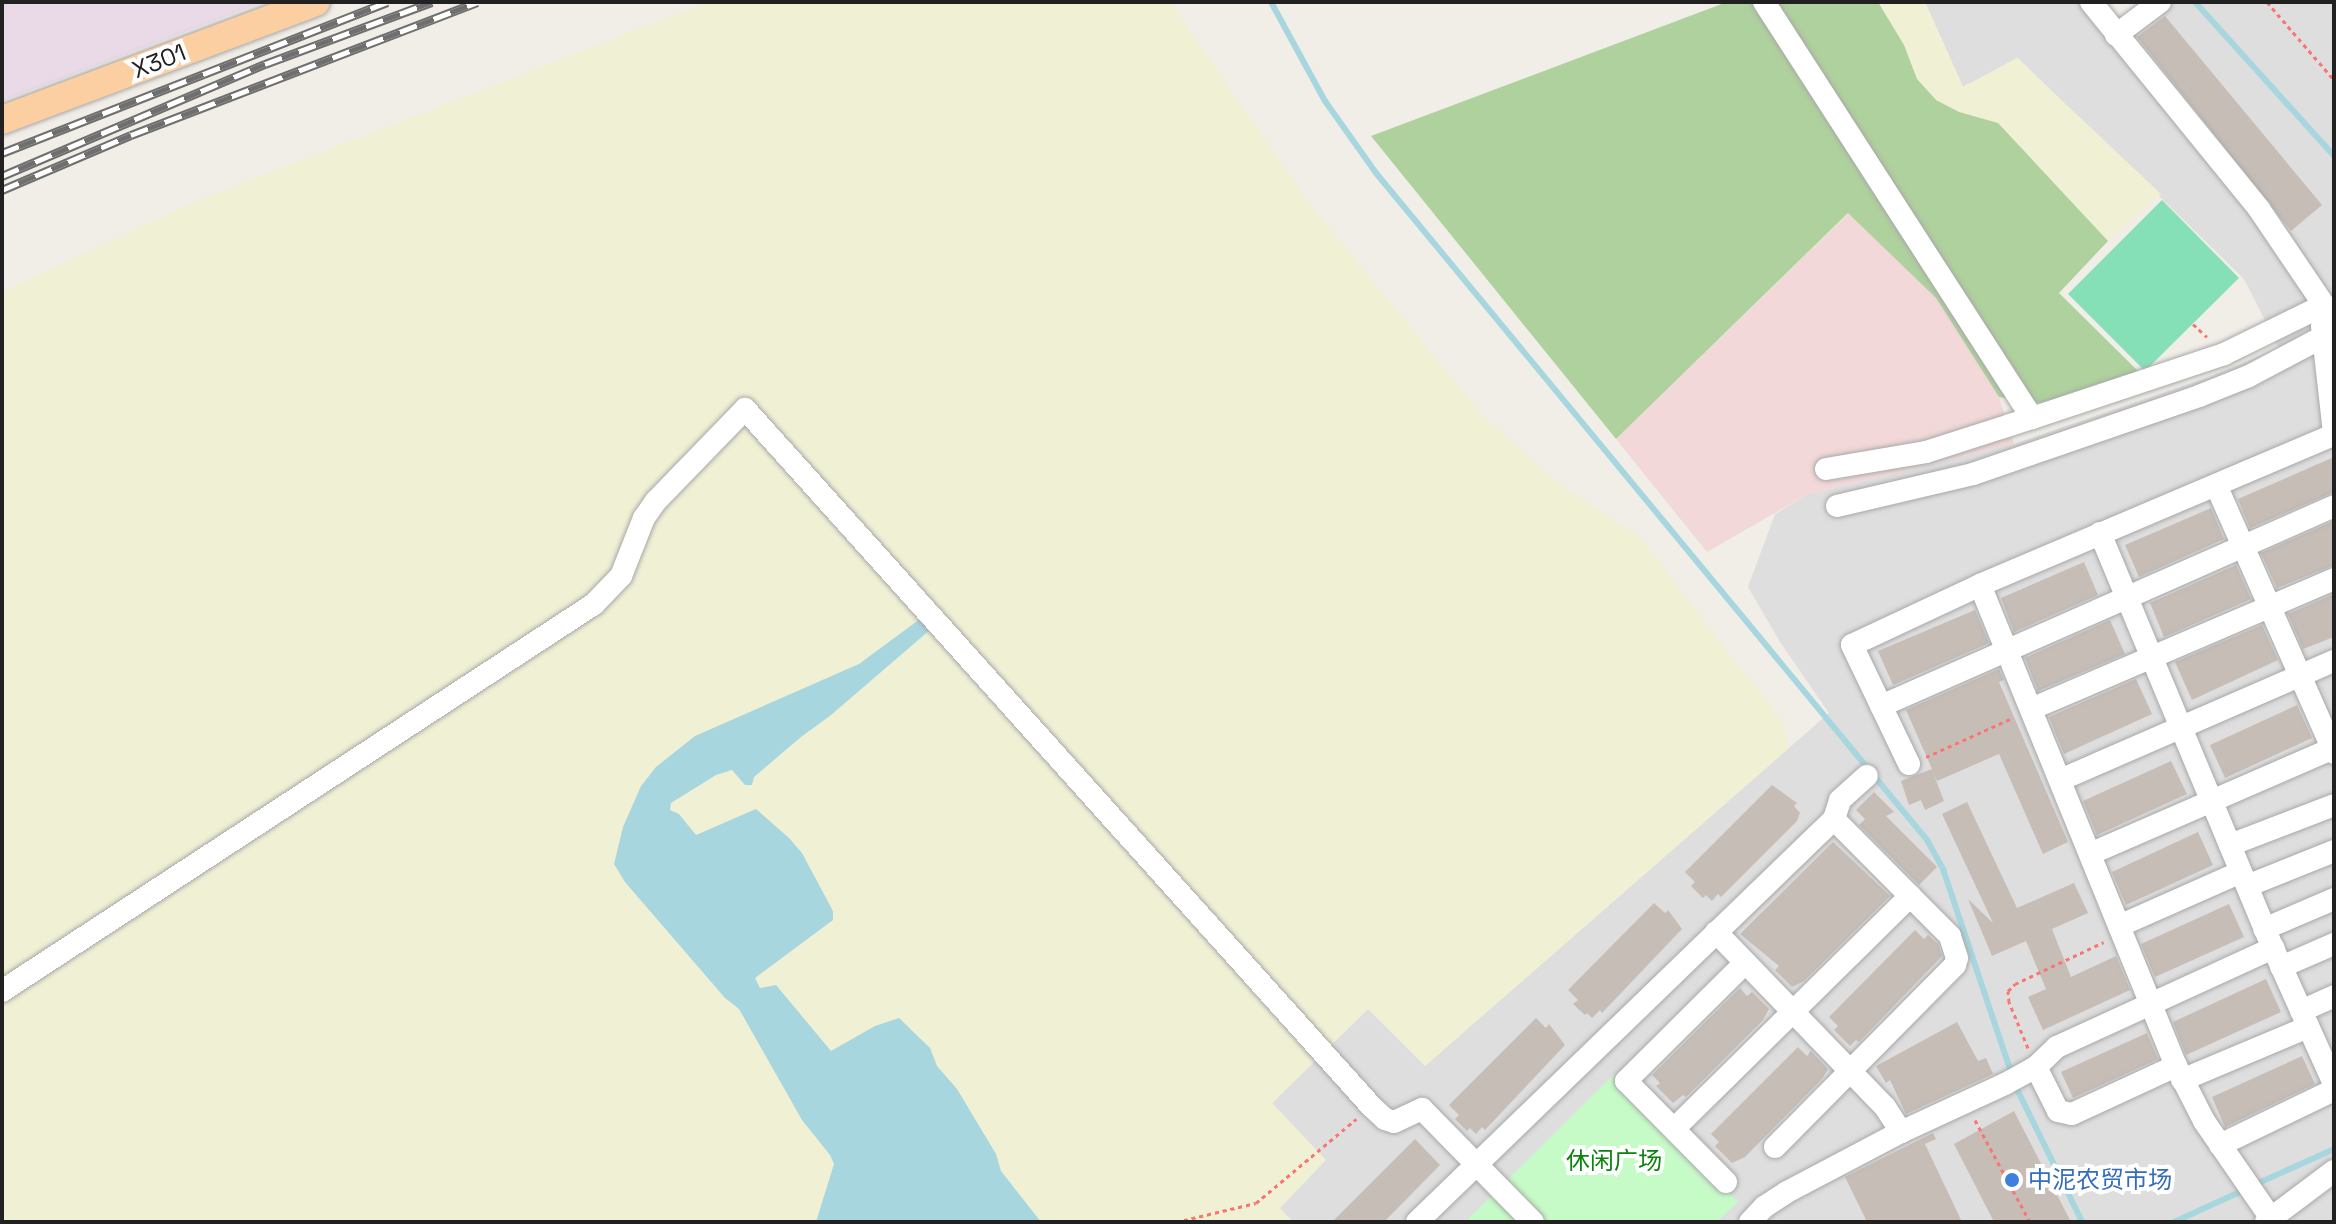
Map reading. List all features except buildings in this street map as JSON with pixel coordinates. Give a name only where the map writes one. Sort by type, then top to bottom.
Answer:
[{"type":"main road","name":"X301","points":[[2,120],[316,2]]},
{"type":"street","points":[[1764,2],[2032,418]]},
{"type":"street","points":[[2091,2],[2259,209],[2329,309]]},
{"type":"street","points":[[2116,35],[2160,2]]},
{"type":"street","points":[[1826,469],[1926,452],[2224,354],[2329,309]]},
{"type":"street","points":[[1909,764],[1852,645],[1980,585],[2334,434],[2321,338],[2329,309]]},
{"type":"street","points":[[1837,506],[1973,474],[2199,396],[2249,376],[2321,338]]},
{"type":"street","points":[[2,991],[594,604],[621,576],[644,518],[656,501],[745,409],[1371,1106],[1385,1119],[1394,1122],[1422,1109],[1533,1222]]},
{"type":"street","points":[[2090,854],[2333,750],[2216,485]]},
{"type":"street","points":[[1881,706],[2334,506]]},
{"type":"street","points":[[2100,533],[2273,948],[2333,1082],[2220,1145]]},
{"type":"street","points":[[2031,709],[2334,579]]},
{"type":"street","points":[[1980,585],[2179,1073],[2220,1145],[2268,1220],[2334,1171]]},
{"type":"street","points":[[2060,780],[2334,661]]},
{"type":"street","points":[[1417,1222],[1834,819],[1840,800],[1867,776]]},
{"type":"street","points":[[2230,845],[2334,805]]},
{"type":"street","points":[[1775,1147],[1955,965],[1957,958],[1950,936],[1834,819]]},
{"type":"street","points":[[2120,930],[2244,879],[2334,851]]},
{"type":"street","points":[[1674,1129],[1910,896]]},
{"type":"street","points":[[1750,1222],[1764,1207],[1787,1192],[1901,1132],[1967,1104],[2021,1074],[2057,1047],[2273,948],[2334,899]]},
{"type":"street","points":[[1716,932],[1852,1070],[1885,1107],[1901,1132]]},
{"type":"street","points":[[2273,948],[2334,944]]},
{"type":"street","points":[[1726,1182],[1626,1081],[1745,963]]},
{"type":"street","points":[[2021,1074],[2058,1111],[2072,1114],[2179,1073],[2304,1019],[2334,996]]},
{"type":"path","points":[[2267,2],[2334,80]]},
{"type":"path","points":[[1909,764],[2031,709]]},
{"type":"path","points":[[2021,1074],[2008,991],[2015,984],[2120,930]]},
{"type":"path","points":[[1967,1104],[2030,1222]]},
{"type":"path","points":[[1176,1222],[1256,1203],[1371,1106]]},
{"type":"shaded area","points":[[2,2],[264,2],[2,101]]},
{"type":"shaded area","points":[[1925,2],[2084,2],[2120,48],[2169,2],[2334,2],[2334,1222],[1293,1222],[1279,1208],[1272,1103],[1368,1009],[1426,1065],[1829,713],[1780,642],[1748,587],[1775,514],[1806,495],[2014,444],[2209,377],[2279,348],[2244,279],[2018,58],[1963,87]]},
{"type":"shaded area","points":[[1849,213],[1936,298],[1999,397],[2014,444],[1806,495],[1707,552],[1616,439]]},
{"type":"green space","points":[[708,2],[1170,2],[1307,200],[1484,417],[1559,483],[1640,537],[1784,724],[1788,749],[1425,1066],[1368,1009],[1272,1103],[1326,1160],[1280,1208],[1293,1222],[2,1222],[2,292],[196,201]]},
{"type":"green space","points":[[1727,2],[1878,2],[1904,45],[1917,79],[1936,100],[1959,112],[1998,123],[2108,241],[2059,293],[2140,373],[2043,403],[1999,397],[1936,298],[1848,213],[1616,439],[1371,136]]},
{"type":"green space","points":[[1878,2],[1925,2],[1963,87],[2017,58],[2161,194],[2108,241],[1998,123],[1959,112],[1936,100],[1917,79],[1904,45]]},
{"type":"green space","points":[[2162,200],[2239,278],[2145,371],[2068,294]]},
{"type":"green space","name":"休闲广场","points":[[1614,1074],[1738,1202],[1717,1222],[1465,1222]]},
{"type":"water","points":[[924,616],[931,629],[754,777],[752,785],[745,785],[732,770],[716,775],[671,803],[670,810],[679,814],[696,835],[756,809],[789,838],[802,853],[833,911],[833,920],[755,978],[760,988],[776,985],[831,1051],[875,1026],[899,1018],[930,1048],[937,1066],[957,1089],[996,1154],[1001,1171],[1041,1222],[816,1222],[834,1164],[830,1155],[802,1120],[739,1009],[725,998],[625,882],[614,864],[623,827],[641,786],[656,767],[695,736],[859,664]]},
{"type":"waterway","points":[[1271,2],[1325,101],[1376,173],[1927,840],[1943,869],[2012,1075]]},
{"type":"waterway","points":[[2195,2],[2334,156]]},
{"type":"waterway","points":[[2015,1085],[2082,1222]]},
{"type":"waterway","points":[[2254,1185],[2334,1149]]},
{"type":"waterway","points":[[2174,1222],[2244,1190]]},
{"type":"railway","points":[[2,153],[387,2]]},
{"type":"railway","points":[[2,176],[265,64],[432,2]]},
{"type":"railway","points":[[2,190],[131,135],[477,2]]},
{"type":"place","name":"中泥农贸市场","points":[[2012,1180]]}]
